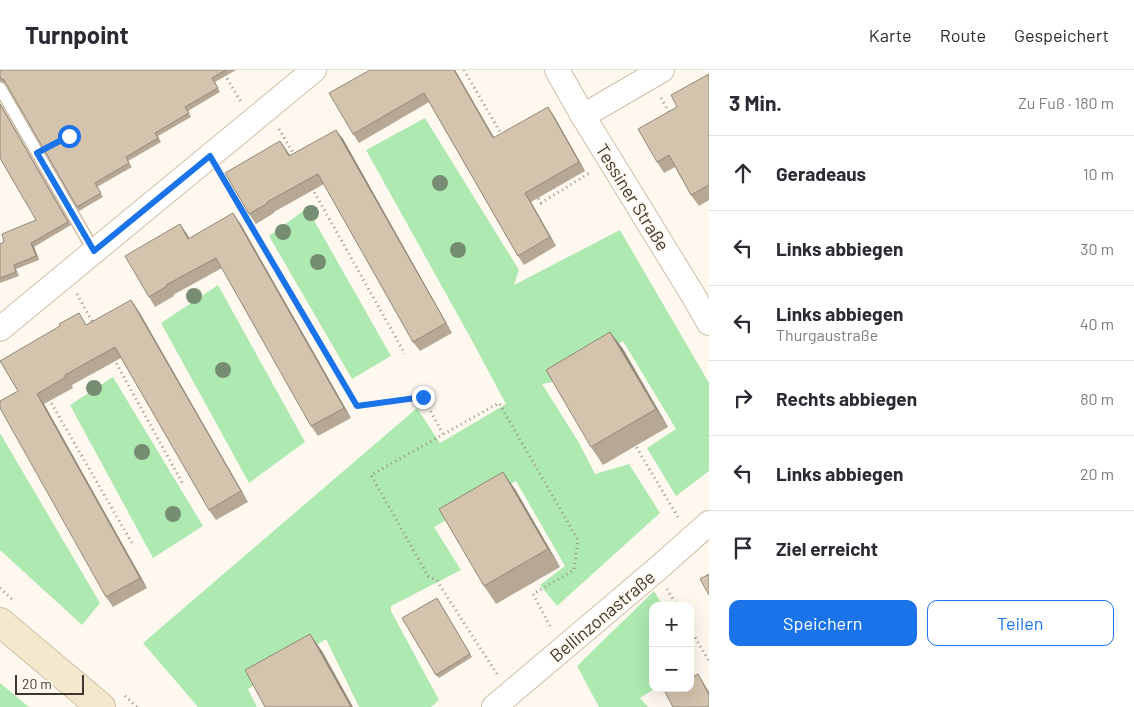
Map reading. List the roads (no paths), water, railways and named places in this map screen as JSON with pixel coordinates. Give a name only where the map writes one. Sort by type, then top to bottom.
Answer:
[{"type":"street","points":[[0,328],[314,70]]},
{"type":"street","name":"Tessiner Straße","points":[[557,70],[709,323]]},
{"type":"street","points":[[583,116],[656,74]]},
{"type":"street","name":"Bellinzonastraße","points":[[502,700],[709,523]]},
{"type":"street","points":[[0,622],[101,707]]},
{"type":"lane","points":[[0,88],[94,251]]}]
